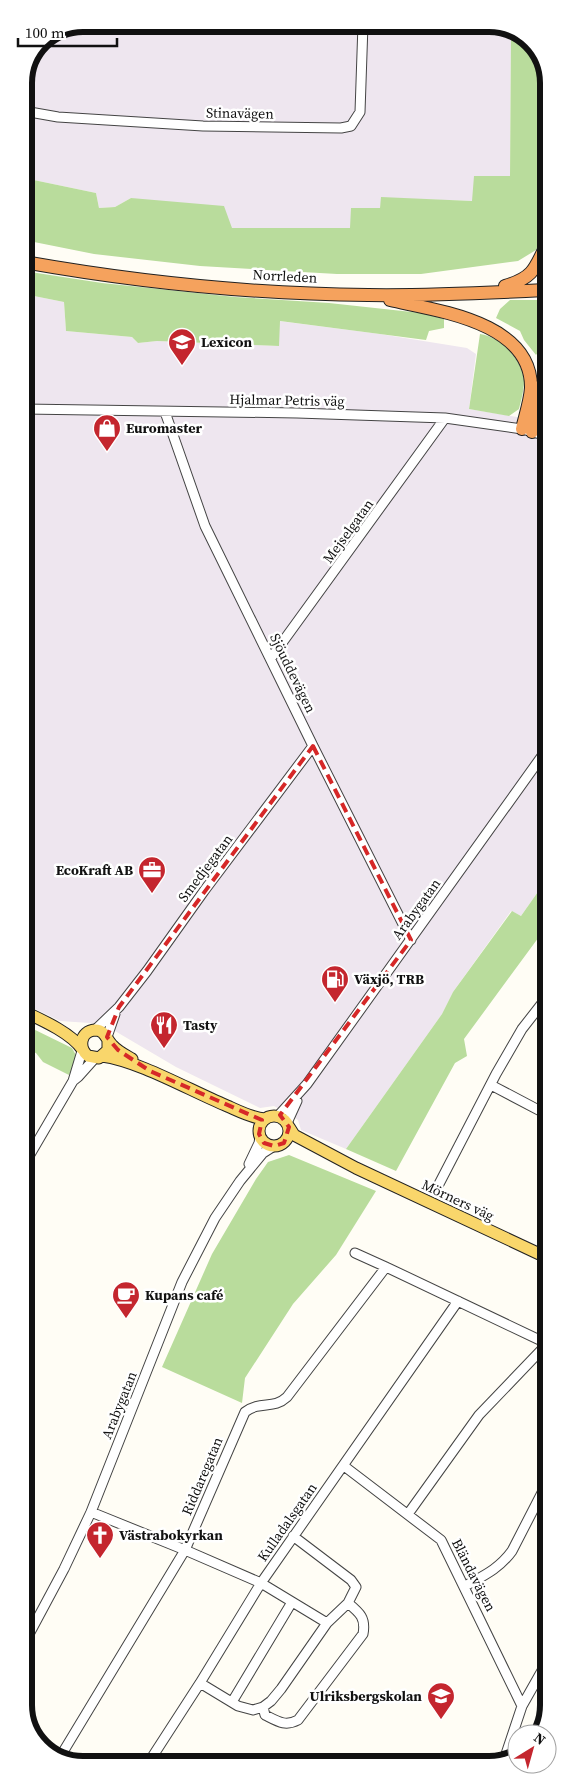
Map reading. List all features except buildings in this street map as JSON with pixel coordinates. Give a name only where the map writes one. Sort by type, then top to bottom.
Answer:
[{"type":"highway","name":"Norrleden","points":[[32,256],[132,272],[249,283],[368,288],[540,285]]},
{"type":"highway","points":[[505,286],[519,282],[530,274],[540,258]]},
{"type":"highway","name":"Norrleden","points":[[32,263],[174,283],[292,293],[442,295],[540,290]]},
{"type":"highway","points":[[368,295],[472,321],[492,329],[512,343],[524,360],[530,376],[527,430]]},
{"type":"highway","points":[[527,430],[540,386]]},
{"type":"main road","points":[[32,1015],[70,1029],[102,1032],[118,1050],[150,1071]]},
{"type":"main road","points":[[32,1016],[74,1040],[88,1056],[119,1060],[150,1071],[192,1091],[253,1116],[265,1118]]},
{"type":"main road","points":[[82,1050],[82,1038],[92,1031]]},
{"type":"main road","points":[[99,1057],[108,1050],[108,1039]]},
{"type":"main road","points":[[192,1091],[251,1124],[264,1143],[279,1145],[288,1138],[288,1125],[278,1116],[265,1118],[260,1123],[259,1135]]},
{"type":"main road","name":"Mörners väg","points":[[288,1125],[294,1135],[356,1168],[540,1254]]},
{"type":"main road","name":"Mörners väg","points":[[279,1145],[292,1143],[356,1168]]},
{"type":"street","name":"Stinavägen","points":[[32,112],[58,117],[203,126],[341,128],[351,126],[360,112],[363,33]]},
{"type":"street","name":"Hjalmar Petris väg","points":[[32,409],[297,413],[445,418],[527,430],[540,434]]},
{"type":"street","name":"Sjöuddevägen","points":[[165,412],[205,526],[411,940]]},
{"type":"street","name":"Mejselgatan","points":[[271,658],[445,418]]},
{"type":"street","name":"Smedjegatan","points":[[108,1039],[110,1026],[119,1007],[313,746]]},
{"type":"street","name":"Arabygatan","points":[[278,1116],[307,1084],[540,759]]},
{"type":"street","name":"Smedjegatan","points":[[92,1031],[119,1007]]},
{"type":"street","points":[[439,1184],[522,1029],[540,1007]]},
{"type":"street","points":[[32,1151],[73,1081],[82,1050]]},
{"type":"street","points":[[73,1081],[99,1057]]},
{"type":"street","name":"Arabygatan","points":[[288,1125],[291,1113],[307,1084]]},
{"type":"street","points":[[491,1085],[540,1112]]},
{"type":"street","name":"Arabygatan","points":[[240,1181],[258,1147],[259,1135]]},
{"type":"street","name":"Arabygatan","points":[[32,1629],[64,1569],[91,1512],[182,1282],[215,1218],[240,1181],[263,1153],[269,1148],[279,1145]]},
{"type":"street","points":[[355,1253],[386,1266],[540,1341]]},
{"type":"street","name":"Riddaregatan","points":[[63,1752],[185,1550],[245,1412],[253,1405],[280,1404],[287,1397],[386,1266]]},
{"type":"street","name":"Kulladalsgatan","points":[[153,1756],[261,1583],[458,1301]]},
{"type":"street","points":[[408,1514],[479,1415],[540,1351]]},
{"type":"street","name":"Bländavägen","points":[[344,1466],[441,1540],[522,1706]]},
{"type":"street","points":[[464,1586],[497,1569],[505,1561],[540,1497]]},
{"type":"street","points":[[91,1512],[261,1583],[327,1623]]},
{"type":"street","points":[[200,1683],[238,1706],[253,1710],[263,1707],[281,1688],[327,1623],[348,1603],[356,1587],[352,1580],[293,1536]]},
{"type":"street","points":[[232,1702],[292,1602]]},
{"type":"street","points":[[263,1707],[265,1715],[282,1724],[291,1724],[298,1720],[363,1634],[365,1624],[362,1615],[348,1603]]},
{"type":"street","points":[[506,1754],[522,1706],[540,1674]]},
{"type":"highlighted area","points":[[313,746],[411,940],[280,1115],[289,1127],[284,1143],[274,1146],[264,1143],[259,1134],[262,1120],[150,1071],[118,1050],[107,1037],[119,1007]]},
{"type":"shaded area","points":[[83,32],[499,33],[511,37],[510,176],[473,201],[382,198],[380,208],[350,228],[231,228],[131,198],[115,207],[99,208],[96,193],[32,180],[33,73],[36,64],[47,47],[64,36]]},
{"type":"shaded area","points":[[32,296],[64,302],[66,331],[132,337],[138,343],[157,341],[279,346],[279,321],[467,348],[476,354],[469,409],[540,421],[540,889],[521,916],[511,911],[453,992],[442,1014],[346,1149],[301,1130],[298,1120],[274,1106],[260,1108],[176,1067],[115,1031],[90,1023],[60,1021],[32,1007]]},
{"type":"green space","points":[[511,37],[522,45],[533,58],[538,70],[540,83],[540,241],[536,250],[518,261],[421,274],[337,274],[200,266],[94,254],[32,242],[32,180],[96,193],[99,208],[115,207],[131,198],[224,206],[232,228],[350,228],[351,208],[380,208],[381,197],[472,201],[474,176],[510,176]]},
{"type":"green space","points":[[32,272],[102,283],[235,297],[329,303],[421,313],[444,319],[444,328],[429,331],[426,340],[280,321],[279,346],[157,341],[138,343],[132,337],[66,331],[64,302],[32,296]]},
{"type":"green space","points":[[510,300],[540,300],[540,349],[536,355],[524,340],[520,331],[496,318],[500,309]]},
{"type":"green space","points":[[480,334],[503,344],[515,357],[522,373],[524,384],[519,409],[509,416],[469,409]]},
{"type":"green space","points":[[540,889],[540,936],[464,1039],[467,1056],[455,1063],[396,1171],[346,1149],[442,1014],[453,992],[512,911],[521,916]]},
{"type":"green space","points":[[32,1028],[72,1048],[77,1057],[69,1075],[43,1062],[36,1053],[32,1052]]},
{"type":"green space","points":[[289,1155],[376,1191],[336,1255],[293,1304],[245,1378],[242,1403],[162,1367],[212,1254],[256,1179],[268,1162]]},
{"type":"place","name":"Lexicon","points":[[182,366]]},
{"type":"place","name":"Euromaster","points":[[107,452]]},
{"type":"place","name":"EcoKraft AB","points":[[152,894]]},
{"type":"place","name":"Växjö, TRB","points":[[335,1003]]},
{"type":"place","name":"Tasty","points":[[164,1049]]},
{"type":"place","name":"Kupans café","points":[[126,1319]]},
{"type":"place","name":"Västrabokyrkan","points":[[100,1559]]},
{"type":"place","name":"Ulriksbergskolan","points":[[441,1720]]}]
